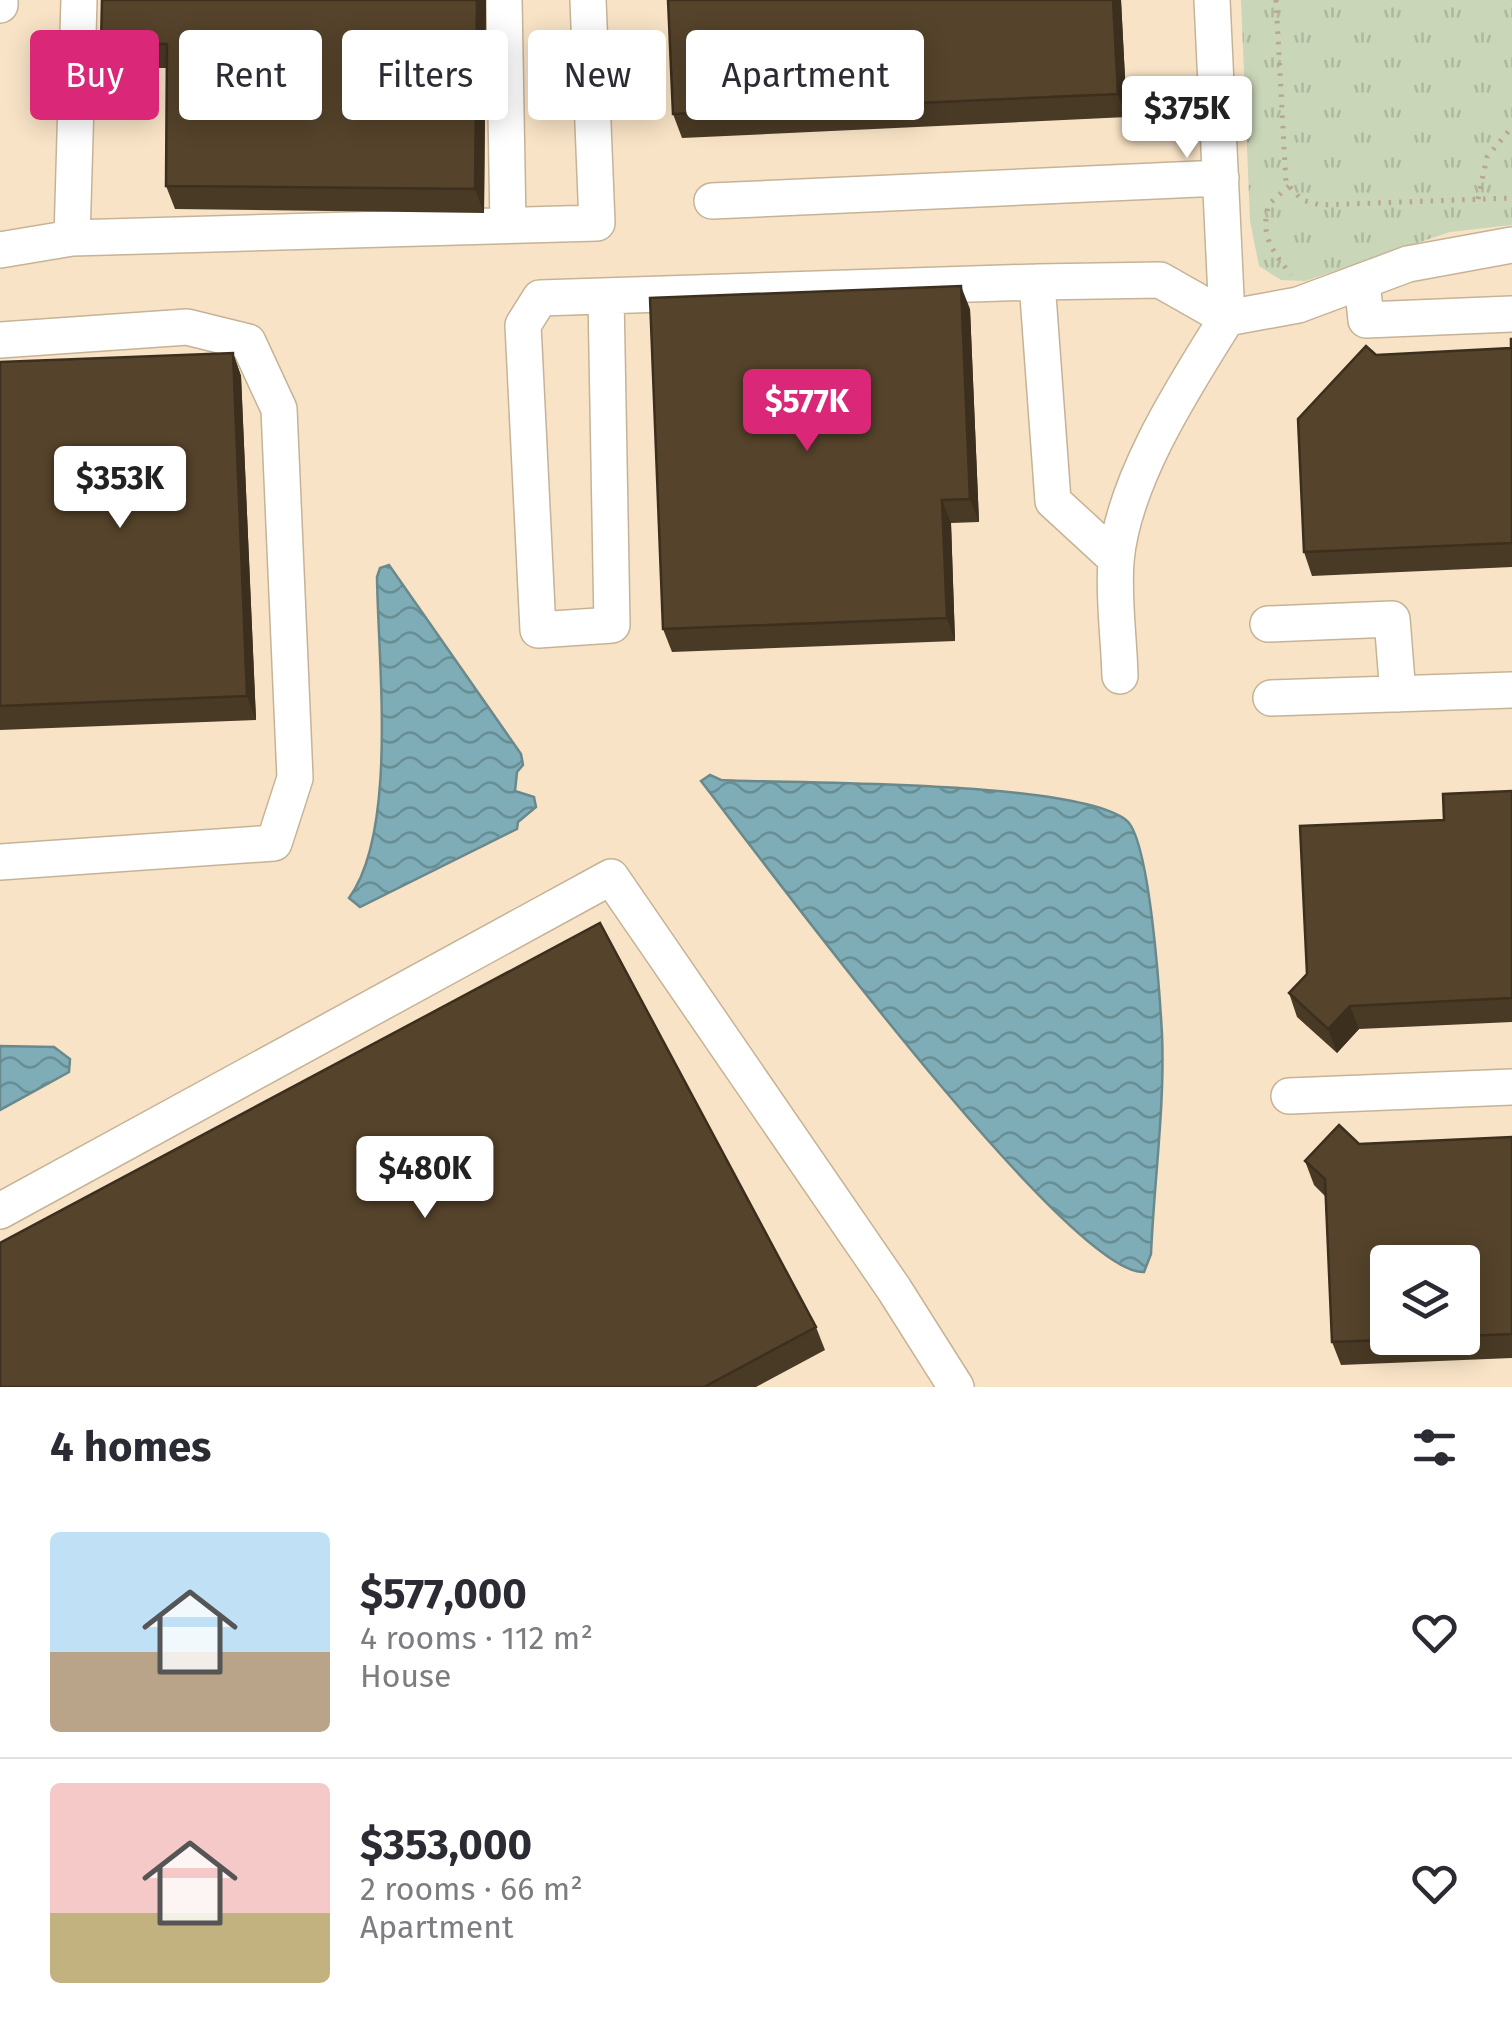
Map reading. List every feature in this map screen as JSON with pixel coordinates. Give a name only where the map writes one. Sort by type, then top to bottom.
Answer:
[{"type":"street","points":[[72,238],[80,0]]},
{"type":"street","points":[[504,0],[508,225]]},
{"type":"street","points":[[0,250],[72,238],[596,223],[588,0]]},
{"type":"street","points":[[1120,676],[1116,559],[1135,487],[1192,375],[1227,318],[1212,0]]},
{"type":"street","points":[[712,201],[1221,178]]},
{"type":"street","points":[[606,296],[612,626],[538,630],[523,324],[540,298],[1037,282],[1160,280],[1227,318],[1298,305],[1408,264],[1512,245]]},
{"type":"street","points":[[1362,281],[1366,320],[1512,314]]},
{"type":"street","points":[[1037,282],[1053,501],[1116,559]]},
{"type":"street","points":[[0,340],[187,326],[248,342],[279,409],[295,778],[274,843],[0,862]]},
{"type":"street","points":[[1268,624],[1392,619],[1398,694]]},
{"type":"street","points":[[1272,698],[1512,690]]},
{"type":"street","points":[[0,1211],[611,877],[894,1289],[956,1387]]},
{"type":"street","points":[[1289,1096],[1512,1087]]},
{"type":"path","points":[[1276,0],[1288,186],[1302,200],[1320,205],[1512,198]]},
{"type":"path","points":[[1478,199],[1487,157],[1512,127]]},
{"type":"path","points":[[1288,186],[1268,204],[1265,235],[1271,252],[1296,282]]},
{"type":"green space","points":[[1241,0],[1512,0],[1512,225],[1450,232],[1305,281],[1281,280],[1259,266],[1250,221]]},
{"type":"water","points":[[389,565],[521,754],[523,765],[517,772],[515,791],[534,797],[536,807],[518,822],[517,829],[360,907],[349,898],[364,868],[380,789],[382,698],[377,577],[380,568]]},
{"type":"water","points":[[710,775],[721,780],[933,786],[1051,797],[1097,807],[1126,820],[1134,833],[1147,886],[1162,1034],[1161,1116],[1151,1254],[1144,1272],[1106,1255],[1051,1207],[986,1138],[847,971],[701,781]]},
{"type":"water","points":[[0,1046],[54,1047],[70,1059],[69,1072],[0,1110]]},
{"type":"building","points":[[102,0],[477,0],[477,30],[342,30],[342,120],[476,120],[475,189],[166,186],[167,44],[159,44],[159,30],[101,30]]},
{"type":"building","points":[[668,0],[1113,0],[1118,94],[924,103],[924,30],[686,30],[686,113],[673,114]]},
{"type":"building","points":[[961,286],[970,499],[942,500],[947,618],[663,629],[650,298]]},
{"type":"building","points":[[1511,339],[1512,543],[1304,552],[1298,419],[1366,346],[1376,355],[1511,348]]},
{"type":"building","points":[[233,353],[247,696],[0,706],[0,362]]},
{"type":"building","points":[[1512,791],[1512,998],[1350,1006],[1328,1029],[1289,993],[1307,974],[1300,826],[1444,820],[1443,794]]},
{"type":"building","points":[[600,923],[816,1327],[704,1387],[0,1387],[0,1243]]},
{"type":"building","points":[[1339,1125],[1359,1144],[1512,1137],[1512,1334],[1480,1335],[1480,1245],[1370,1245],[1370,1340],[1332,1342],[1325,1179],[1305,1161]]}]
